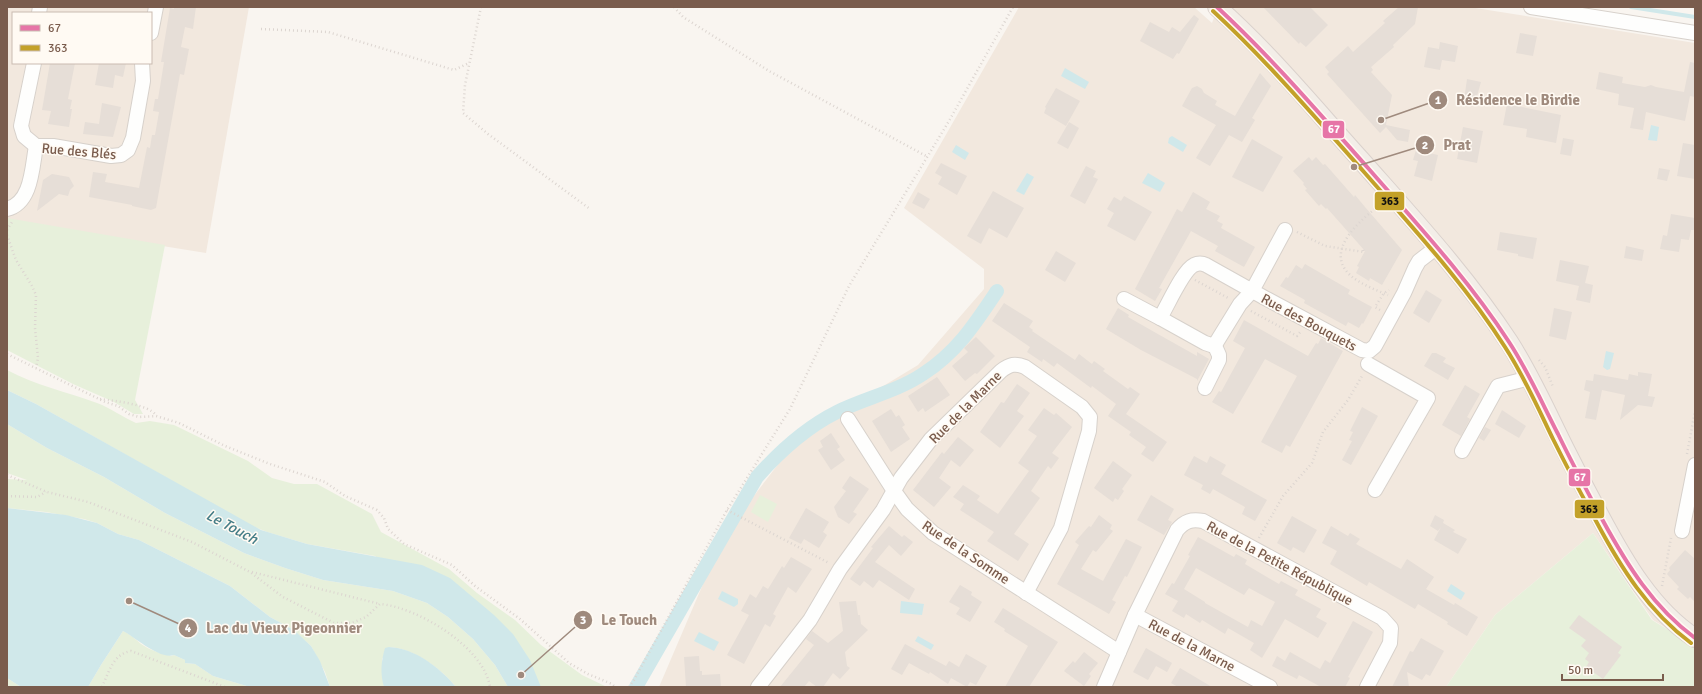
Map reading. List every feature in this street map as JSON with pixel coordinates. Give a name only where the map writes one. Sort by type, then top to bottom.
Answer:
[{"type":"main road","points":[[1217,7],[1314,108],[1438,247],[1473,292],[1510,343],[1530,378],[1616,546],[1634,574],[1667,616],[1695,638]]},
{"type":"street","points":[[152,28],[156,7]]},
{"type":"street","points":[[1531,7],[1569,10],[1695,33]]},
{"type":"street","points":[[34,64],[21,126],[24,136],[36,146]]},
{"type":"street","name":"Rue des Blés","points":[[7,209],[14,207],[19,203],[27,191],[36,146],[54,146],[111,156],[121,155],[128,150],[133,138],[143,80],[142,64]]},
{"type":"street","name":"Rue des Bouquets","points":[[1214,344],[1223,334],[1240,304],[1252,291],[1285,230]]},
{"type":"street","points":[[1368,358],[1375,346],[1391,301],[1417,264],[1438,247]]},
{"type":"street","name":"Rue des Bouquets","points":[[1160,318],[1184,274],[1194,265],[1200,263],[1362,350],[1368,358],[1428,398],[1375,490]]},
{"type":"street","points":[[1124,299],[1206,343],[1214,344],[1219,355],[1219,360],[1205,388]]},
{"type":"street","name":"Rue de la Marne","points":[[758,687],[810,620],[840,569],[883,510],[901,478],[932,439],[1001,371],[1012,364],[1018,364],[1025,367],[1082,407],[1090,417],[1090,431],[1061,528],[1026,593]]},
{"type":"street","points":[[1462,451],[1498,386],[1530,378]]},
{"type":"street","name":"Rue de la Somme","points":[[848,419],[907,509],[933,533],[1119,652]]},
{"type":"street","points":[[1677,532],[1695,465]]},
{"type":"street","name":"Rue de la Petite République","points":[[1104,687],[1134,615],[1177,530],[1187,521],[1195,520],[1203,521],[1254,548],[1382,618],[1388,623],[1392,628],[1390,643],[1367,687]]},
{"type":"street","name":"Rue de la Marne","points":[[1134,615],[1270,687]]},
{"type":"path","points":[[481,7],[465,85],[463,113],[488,134],[590,209]]},
{"type":"path","points":[[674,7],[683,17],[769,71],[928,157]]},
{"type":"path","points":[[629,687],[727,510],[790,409],[849,286],[950,121],[1013,7]]},
{"type":"path","points":[[261,29],[328,32],[454,70],[469,63]]},
{"type":"path","points":[[1383,202],[1367,216],[1343,242],[1341,257],[1346,270],[1352,276],[1391,301]]},
{"type":"path","points":[[1285,230],[1293,231],[1325,246],[1364,252],[1363,249]]},
{"type":"path","points":[[7,235],[16,260],[36,295],[35,328],[38,358],[36,368]]},
{"type":"path","points":[[1391,301],[1394,287]]},
{"type":"path","points":[[1378,317],[1382,311],[1375,307],[1391,301]]},
{"type":"path","points":[[7,354],[97,398],[118,406],[129,414],[139,417],[156,416],[179,423],[225,446],[270,464],[325,482],[345,496],[377,510],[384,518],[388,529],[404,544],[452,565],[475,586],[520,619],[569,663],[588,674],[612,684],[615,687]]},
{"type":"path","points":[[1254,548],[1283,496],[1312,463],[1323,432],[1348,400],[1368,358]]},
{"type":"path","points":[[97,398],[124,403],[152,411],[156,416]]},
{"type":"path","points":[[7,475],[46,492],[88,502],[192,542],[250,572],[283,597],[334,622],[352,623],[366,617],[380,604]]},
{"type":"path","points":[[7,496],[37,497],[46,492]]},
{"type":"path","points":[[727,510],[840,569]]},
{"type":"path","points":[[1659,589],[1662,586],[1677,532]]},
{"type":"path","points":[[250,572],[414,612],[458,639],[481,666],[490,687]]},
{"type":"path","points":[[102,687],[116,658],[122,652],[131,651],[225,687]]},
{"type":"shaded area","points":[[7,7],[249,7],[206,253],[7,221]]},
{"type":"shaded area","points":[[1019,7],[1194,7],[1212,23],[1218,7],[1469,7],[1695,43],[1695,646],[1653,620],[1593,533],[1495,615],[1446,687],[659,687],[724,535],[799,437],[918,365],[984,289],[984,269],[904,208]]},
{"type":"green space","points":[[7,218],[165,245],[135,400],[143,414],[134,414],[114,402],[73,384],[7,350]]},
{"type":"green space","points":[[7,370],[40,384],[102,405],[136,423],[150,421],[174,425],[248,461],[272,478],[294,484],[317,484],[372,514],[381,532],[449,569],[477,593],[515,620],[541,645],[582,675],[607,687],[540,687],[375,556],[307,544],[252,526],[36,404],[7,390]]},
{"type":"green space","points":[[7,424],[47,448],[104,477],[165,513],[244,553],[323,580],[393,591],[427,603],[448,617],[473,639],[495,665],[508,687],[456,687],[443,673],[417,655],[398,648],[389,647],[382,659],[384,687],[330,687],[325,672],[311,646],[292,629],[270,617],[230,586],[139,540],[118,534],[97,523],[46,512],[7,508],[7,479],[27,480],[7,473]]},
{"type":"green space","points":[[760,495],[777,504],[768,522],[751,512]]},
{"type":"green space","points":[[1593,533],[1652,620],[1695,646],[1695,687],[1446,687],[1495,615]]},
{"type":"green space","points":[[123,631],[151,650],[171,656],[174,655],[185,660],[185,663],[195,664],[213,676],[250,687],[88,687]]},
{"type":"green space","points":[[7,678],[21,687],[7,687]]},
{"type":"water","points":[[1065,68],[1089,82],[1085,89],[1061,76]]},
{"type":"water","points":[[1651,125],[1659,127],[1657,141],[1648,140]]},
{"type":"water","points":[[1172,136],[1187,145],[1183,152],[1168,143],[1169,138]]},
{"type":"water","points":[[956,145],[969,153],[965,160],[952,152]]},
{"type":"water","points":[[1027,173],[1034,177],[1024,195],[1016,191]]},
{"type":"water","points":[[1148,173],[1165,183],[1160,192],[1142,183]]},
{"type":"water","points":[[1606,351],[1614,353],[1610,369],[1607,370],[1603,367]]},
{"type":"water","points":[[7,390],[36,404],[261,530],[307,544],[422,565],[450,578],[494,615],[513,634],[530,660],[541,687],[508,687],[495,665],[473,639],[448,617],[427,603],[393,591],[323,580],[244,553],[165,513],[104,477],[47,448],[7,424]]},
{"type":"water","points":[[7,508],[66,515],[97,523],[118,534],[139,540],[230,586],[270,617],[294,630],[311,646],[320,661],[330,687],[250,687],[213,676],[195,664],[185,663],[185,660],[174,655],[168,656],[155,651],[123,631],[88,687],[21,687],[7,678]]},
{"type":"water","points":[[1451,584],[1465,593],[1461,600],[1447,591]]},
{"type":"water","points":[[722,591],[738,599],[738,604],[734,607],[718,599]]},
{"type":"water","points":[[901,601],[924,604],[922,615],[900,613]]},
{"type":"water","points":[[699,632],[719,642],[714,651],[694,641]]},
{"type":"water","points":[[918,636],[934,645],[931,650],[915,641]]},
{"type":"water","points":[[389,647],[408,651],[426,660],[435,666],[456,687],[384,687],[382,663],[385,648]]},
{"type":"building","points":[[174,7],[196,7],[193,29],[185,27],[181,47],[189,49],[184,75],[180,74],[156,208],[151,210],[89,197],[93,172],[107,174],[105,182],[139,188],[147,147],[150,148],[152,135],[155,135],[159,112],[153,111],[155,99],[158,99],[160,87],[164,62],[161,62],[170,8],[174,9]]},
{"type":"building","points":[[1263,7],[1310,7],[1328,25],[1306,47],[1300,42],[1299,44]]},
{"type":"building","points":[[1399,7],[1418,7],[1415,24],[1393,45],[1394,47],[1371,67],[1373,70],[1371,72],[1392,95],[1386,125],[1410,130],[1408,142],[1397,140],[1386,127],[1380,133],[1327,74],[1329,72],[1325,67],[1348,46],[1353,52],[1385,23],[1383,21]]},
{"type":"building","points":[[1194,15],[1199,19],[1179,54],[1177,53],[1173,59],[1140,41],[1150,22],[1169,32],[1172,27],[1180,32]]},
{"type":"building","points":[[1520,33],[1537,36],[1533,56],[1516,53]]},
{"type":"building","points":[[1440,42],[1458,46],[1455,62],[1442,60],[1440,70],[1424,67],[1428,47],[1439,49]]},
{"type":"building","points":[[1690,62],[1695,63],[1695,97],[1690,96],[1685,121],[1646,112],[1643,130],[1630,128],[1634,108],[1618,105],[1619,94],[1596,89],[1599,72],[1623,77],[1622,83],[1645,87],[1651,85],[1684,92]]},
{"type":"building","points":[[50,64],[75,64],[68,99],[72,100],[69,127],[48,124],[51,111],[42,110]]},
{"type":"building","points":[[99,64],[126,64],[123,77],[115,75],[113,88],[95,85]]},
{"type":"building","points":[[1260,73],[1271,86],[1252,118],[1255,120],[1242,142],[1229,135],[1210,166],[1196,158],[1216,125],[1182,106],[1192,88],[1197,86],[1202,89],[1204,93],[1217,101],[1215,105],[1235,116]]},
{"type":"building","points":[[1467,79],[1481,82],[1475,103],[1464,100]]},
{"type":"building","points":[[1056,88],[1080,101],[1066,126],[1044,113],[1045,107]]},
{"type":"building","points":[[102,103],[121,107],[113,137],[83,134],[85,122],[99,124]]},
{"type":"building","points":[[1507,104],[1561,115],[1556,143],[1526,137],[1527,129],[1503,125]]},
{"type":"building","points":[[1069,122],[1079,128],[1068,149],[1057,143]]},
{"type":"building","points":[[1463,127],[1483,131],[1477,163],[1457,159]]},
{"type":"building","points":[[1563,138],[1574,140],[1571,156],[1560,154]]},
{"type":"building","points":[[1252,139],[1283,157],[1263,192],[1232,177]]},
{"type":"building","points":[[1683,143],[1695,145],[1695,179],[1677,176]]},
{"type":"building","points":[[1416,150],[1438,155],[1432,181],[1414,176],[1418,161],[1413,160]]},
{"type":"building","points":[[1309,157],[1312,161],[1316,157],[1323,165],[1325,164],[1354,197],[1355,195],[1402,250],[1382,285],[1370,278],[1369,281],[1356,273],[1359,267],[1357,266],[1365,251],[1327,208],[1326,209],[1321,204],[1319,206],[1305,190],[1307,189],[1303,184],[1304,183],[1293,171]]},
{"type":"building","points":[[941,163],[967,176],[957,195],[938,184],[942,177],[935,173]]},
{"type":"building","points":[[1086,166],[1096,171],[1093,177],[1098,179],[1085,204],[1070,196]]},
{"type":"building","points":[[1659,168],[1670,170],[1667,181],[1657,179]]},
{"type":"building","points":[[52,174],[69,177],[74,186],[70,190],[68,196],[59,194],[37,211],[43,180]]},
{"type":"building","points":[[993,191],[1024,208],[1007,238],[989,228],[981,244],[967,236]]},
{"type":"building","points":[[918,192],[930,199],[924,209],[912,203]]},
{"type":"building","points":[[1193,192],[1210,202],[1206,209],[1220,216],[1217,221],[1223,224],[1221,228],[1255,247],[1244,267],[1215,251],[1218,246],[1191,231],[1159,288],[1162,289],[1155,301],[1135,289],[1177,209],[1182,212]]},
{"type":"building","points":[[1124,196],[1152,212],[1135,241],[1107,226],[1114,213],[1107,209],[1114,197],[1121,201]]},
{"type":"building","points":[[1671,214],[1695,218],[1695,230],[1691,230],[1689,240],[1681,239],[1679,252],[1660,249],[1663,235],[1667,236]]},
{"type":"building","points":[[1500,232],[1537,238],[1533,259],[1518,256],[1518,254],[1497,250]]},
{"type":"building","points":[[1626,246],[1644,250],[1642,261],[1624,258]]},
{"type":"building","points":[[1056,251],[1076,263],[1065,282],[1045,270]]},
{"type":"building","points":[[1560,260],[1589,266],[1585,283],[1593,285],[1590,303],[1576,300],[1579,286],[1556,281]]},
{"type":"building","points":[[1305,264],[1350,290],[1348,294],[1372,307],[1363,324],[1362,323],[1359,328],[1348,322],[1346,326],[1304,303],[1305,300],[1280,286],[1286,277],[1288,278],[1296,265],[1302,269]]},
{"type":"building","points":[[1426,290],[1442,300],[1429,323],[1413,313]]},
{"type":"building","points":[[1004,303],[1033,321],[1029,327],[1033,330],[1032,331],[1075,360],[1079,354],[1092,364],[1094,361],[1105,369],[1103,371],[1128,389],[1130,387],[1140,394],[1126,414],[1167,442],[1153,462],[1141,454],[1146,447],[1129,435],[1131,432],[1108,416],[1116,404],[1057,363],[1054,367],[1043,359],[1042,362],[1027,352],[1030,347],[992,321]]},
{"type":"building","points":[[1118,308],[1129,315],[1128,317],[1197,356],[1197,352],[1209,359],[1197,381],[1197,379],[1141,350],[1106,329]]},
{"type":"building","points":[[1554,308],[1572,312],[1566,340],[1549,336]]},
{"type":"building","points":[[1244,320],[1308,356],[1321,338],[1343,351],[1290,447],[1286,445],[1282,453],[1261,442],[1297,376],[1265,359],[1233,414],[1212,402],[1219,391],[1221,392],[1245,348],[1233,341]]},
{"type":"building","points":[[976,337],[995,356],[977,374],[975,373],[965,381],[952,366],[968,352],[964,348]]},
{"type":"building","points":[[1432,353],[1436,353],[1446,358],[1443,362],[1455,368],[1448,380],[1424,366]]},
{"type":"building","points":[[1638,372],[1652,374],[1648,396],[1655,397],[1652,407],[1638,405],[1620,420],[1625,395],[1602,390],[1596,420],[1585,418],[1590,392],[1584,390],[1586,380],[1593,381],[1594,374],[1628,380],[1629,374],[1638,376]]},
{"type":"building","points":[[937,377],[950,395],[925,412],[923,408],[918,412],[908,396]]},
{"type":"building","points":[[1017,384],[1030,393],[1017,411],[1024,416],[1000,448],[980,432],[1001,402],[1004,403]]},
{"type":"building","points":[[1465,385],[1480,394],[1467,417],[1470,419],[1461,436],[1442,425]]},
{"type":"building","points":[[1362,407],[1378,416],[1351,465],[1342,460],[1352,441],[1349,440],[1353,432],[1350,431]]},
{"type":"building","points":[[1044,408],[1054,415],[1056,413],[1072,427],[1052,453],[1059,458],[1051,469],[1048,466],[1031,491],[1040,498],[1014,534],[1029,544],[1018,561],[987,541],[994,532],[960,510],[964,504],[953,497],[963,485],[980,496],[977,500],[998,514],[1029,471],[1018,463],[1037,436],[1028,430]]},
{"type":"building","points":[[891,409],[896,417],[899,415],[905,425],[902,427],[910,439],[891,452],[872,421]]},
{"type":"building","points":[[1502,410],[1526,426],[1519,438],[1495,424]]},
{"type":"building","points":[[1485,427],[1491,430],[1484,441],[1479,438]]},
{"type":"building","points":[[831,433],[840,447],[837,449],[845,460],[831,470],[818,450],[823,447],[820,441]]},
{"type":"building","points":[[958,437],[974,450],[960,467],[951,460],[939,478],[951,487],[934,507],[913,490],[942,452],[944,454]]},
{"type":"building","points":[[1194,456],[1207,463],[1210,456],[1226,465],[1221,474],[1267,500],[1255,521],[1242,514],[1245,507],[1213,489],[1210,494],[1201,489],[1203,485],[1184,475]]},
{"type":"building","points":[[1113,461],[1132,475],[1122,489],[1124,491],[1118,500],[1115,498],[1113,502],[1094,488]]},
{"type":"building","points":[[850,476],[869,489],[853,512],[857,514],[849,524],[838,517],[834,507],[846,491],[842,488]]},
{"type":"building","points":[[1151,495],[1174,509],[1168,520],[1172,522],[1164,535],[1137,520]]},
{"type":"building","points":[[806,508],[829,522],[823,532],[827,535],[819,548],[804,539],[801,544],[789,538]]},
{"type":"building","points":[[1099,515],[1112,525],[1110,529],[1113,531],[1096,552],[1093,550],[1081,569],[1103,581],[1126,539],[1142,547],[1127,577],[1125,576],[1112,600],[1116,602],[1109,614],[1057,584],[1079,545],[1075,542],[1089,526],[1091,527]]},
{"type":"building","points":[[1435,515],[1444,520],[1443,523],[1455,530],[1453,532],[1467,539],[1458,554],[1434,540],[1441,527],[1438,531],[1430,526]]},
{"type":"building","points":[[1292,516],[1317,530],[1304,553],[1293,547],[1291,551],[1277,543]]},
{"type":"building","points":[[889,526],[902,537],[904,535],[913,542],[901,556],[889,545],[875,562],[915,589],[909,600],[879,580],[873,588],[864,581],[860,586],[850,579],[873,548],[871,547]]},
{"type":"building","points":[[1331,526],[1348,536],[1350,533],[1360,539],[1356,544],[1401,569],[1407,559],[1434,577],[1426,589],[1454,605],[1455,603],[1478,617],[1467,636],[1447,624],[1448,622],[1418,604],[1415,609],[1369,582],[1367,586],[1330,564],[1337,551],[1322,543]]},
{"type":"building","points":[[1198,537],[1234,557],[1236,554],[1247,560],[1245,564],[1279,584],[1281,581],[1298,590],[1295,595],[1321,609],[1316,617],[1327,623],[1318,638],[1285,619],[1262,658],[1250,650],[1254,643],[1228,628],[1225,634],[1202,620],[1200,623],[1186,614],[1184,618],[1172,611],[1178,601],[1165,594],[1172,583],[1174,584],[1190,556],[1188,555]],"holes":[[[1196,568],[1244,595],[1249,588],[1275,602],[1262,626],[1251,620],[1248,627],[1205,603],[1184,589]]]},
{"type":"building","points":[[1685,550],[1695,559],[1695,602],[1690,597],[1688,599],[1677,589],[1679,587],[1667,574],[1670,570],[1669,568]]},
{"type":"building","points":[[791,557],[812,569],[796,593],[788,587],[773,614],[776,616],[770,627],[765,624],[744,664],[727,655],[749,615],[741,611],[750,594],[756,598],[763,586],[768,589],[782,566],[784,568]]},
{"type":"building","points":[[960,585],[972,592],[971,595],[982,602],[970,622],[956,614],[960,608],[949,602]]},
{"type":"building","points":[[856,601],[861,624],[868,630],[845,652],[847,666],[850,668],[840,679],[833,673],[823,687],[817,687],[809,681],[804,687],[780,687],[814,645],[806,639],[812,631],[828,643],[843,631],[839,602]]},
{"type":"building","points":[[1003,608],[1058,642],[1029,687],[1005,687],[1028,646],[1004,631],[1005,629],[994,622]]},
{"type":"building","points":[[1579,615],[1622,647],[1618,653],[1621,655],[1603,679],[1586,667],[1589,662],[1585,659],[1589,653],[1581,646],[1586,640],[1569,628]]},
{"type":"building","points":[[1353,621],[1373,632],[1348,677],[1350,678],[1345,687],[1321,687],[1299,675],[1297,679],[1272,666],[1277,656],[1285,661],[1290,652],[1320,669],[1325,660],[1330,663]]},
{"type":"building","points":[[1421,638],[1444,651],[1430,676],[1426,674],[1422,680],[1407,672],[1409,687],[1392,687],[1410,651],[1413,652]]},
{"type":"building","points":[[905,644],[946,666],[949,661],[959,667],[966,654],[987,666],[976,685],[970,682],[967,687],[951,678],[948,684],[930,672],[929,674],[909,663],[902,675],[891,669]]},
{"type":"building","points":[[1146,648],[1172,663],[1167,672],[1156,666],[1148,680],[1133,672]]},
{"type":"building","points":[[1084,652],[1098,663],[1089,674],[1091,676],[1084,686],[1064,671],[1073,661],[1075,663]]},
{"type":"building","points":[[699,656],[700,671],[702,671],[702,675],[720,674],[721,687],[686,687],[684,657]]},
{"type":"building","points":[[1180,668],[1212,687],[1178,687],[1171,683]]},
{"type":"waterway","points":[[1631,7],[1695,17]]},
{"type":"waterway","points":[[636,687],[757,477],[766,467],[784,449],[825,418],[848,407],[902,386],[935,365],[956,347],[981,315],[997,291]]},
{"type":"transit line","name":"67","points":[[1217,7],[1276,65],[1313,106],[1423,231],[1477,296],[1509,342],[1535,387],[1611,536],[1631,569],[1666,613],[1695,638]]},
{"type":"transit line","name":"363","points":[[1213,11],[1272,69],[1309,110],[1420,235],[1473,301],[1505,347],[1518,369],[1579,491],[1615,555],[1649,603],[1691,643]]},
{"type":"place","name":"Résidence le Birdie","points":[[1381,120]]},
{"type":"place","name":"Prat","points":[[1354,167]]},
{"type":"place","name":"Lac du Vieux Pigeonnier","points":[[129,601]]},
{"type":"place","name":"Le Touch","points":[[521,675]]}]
